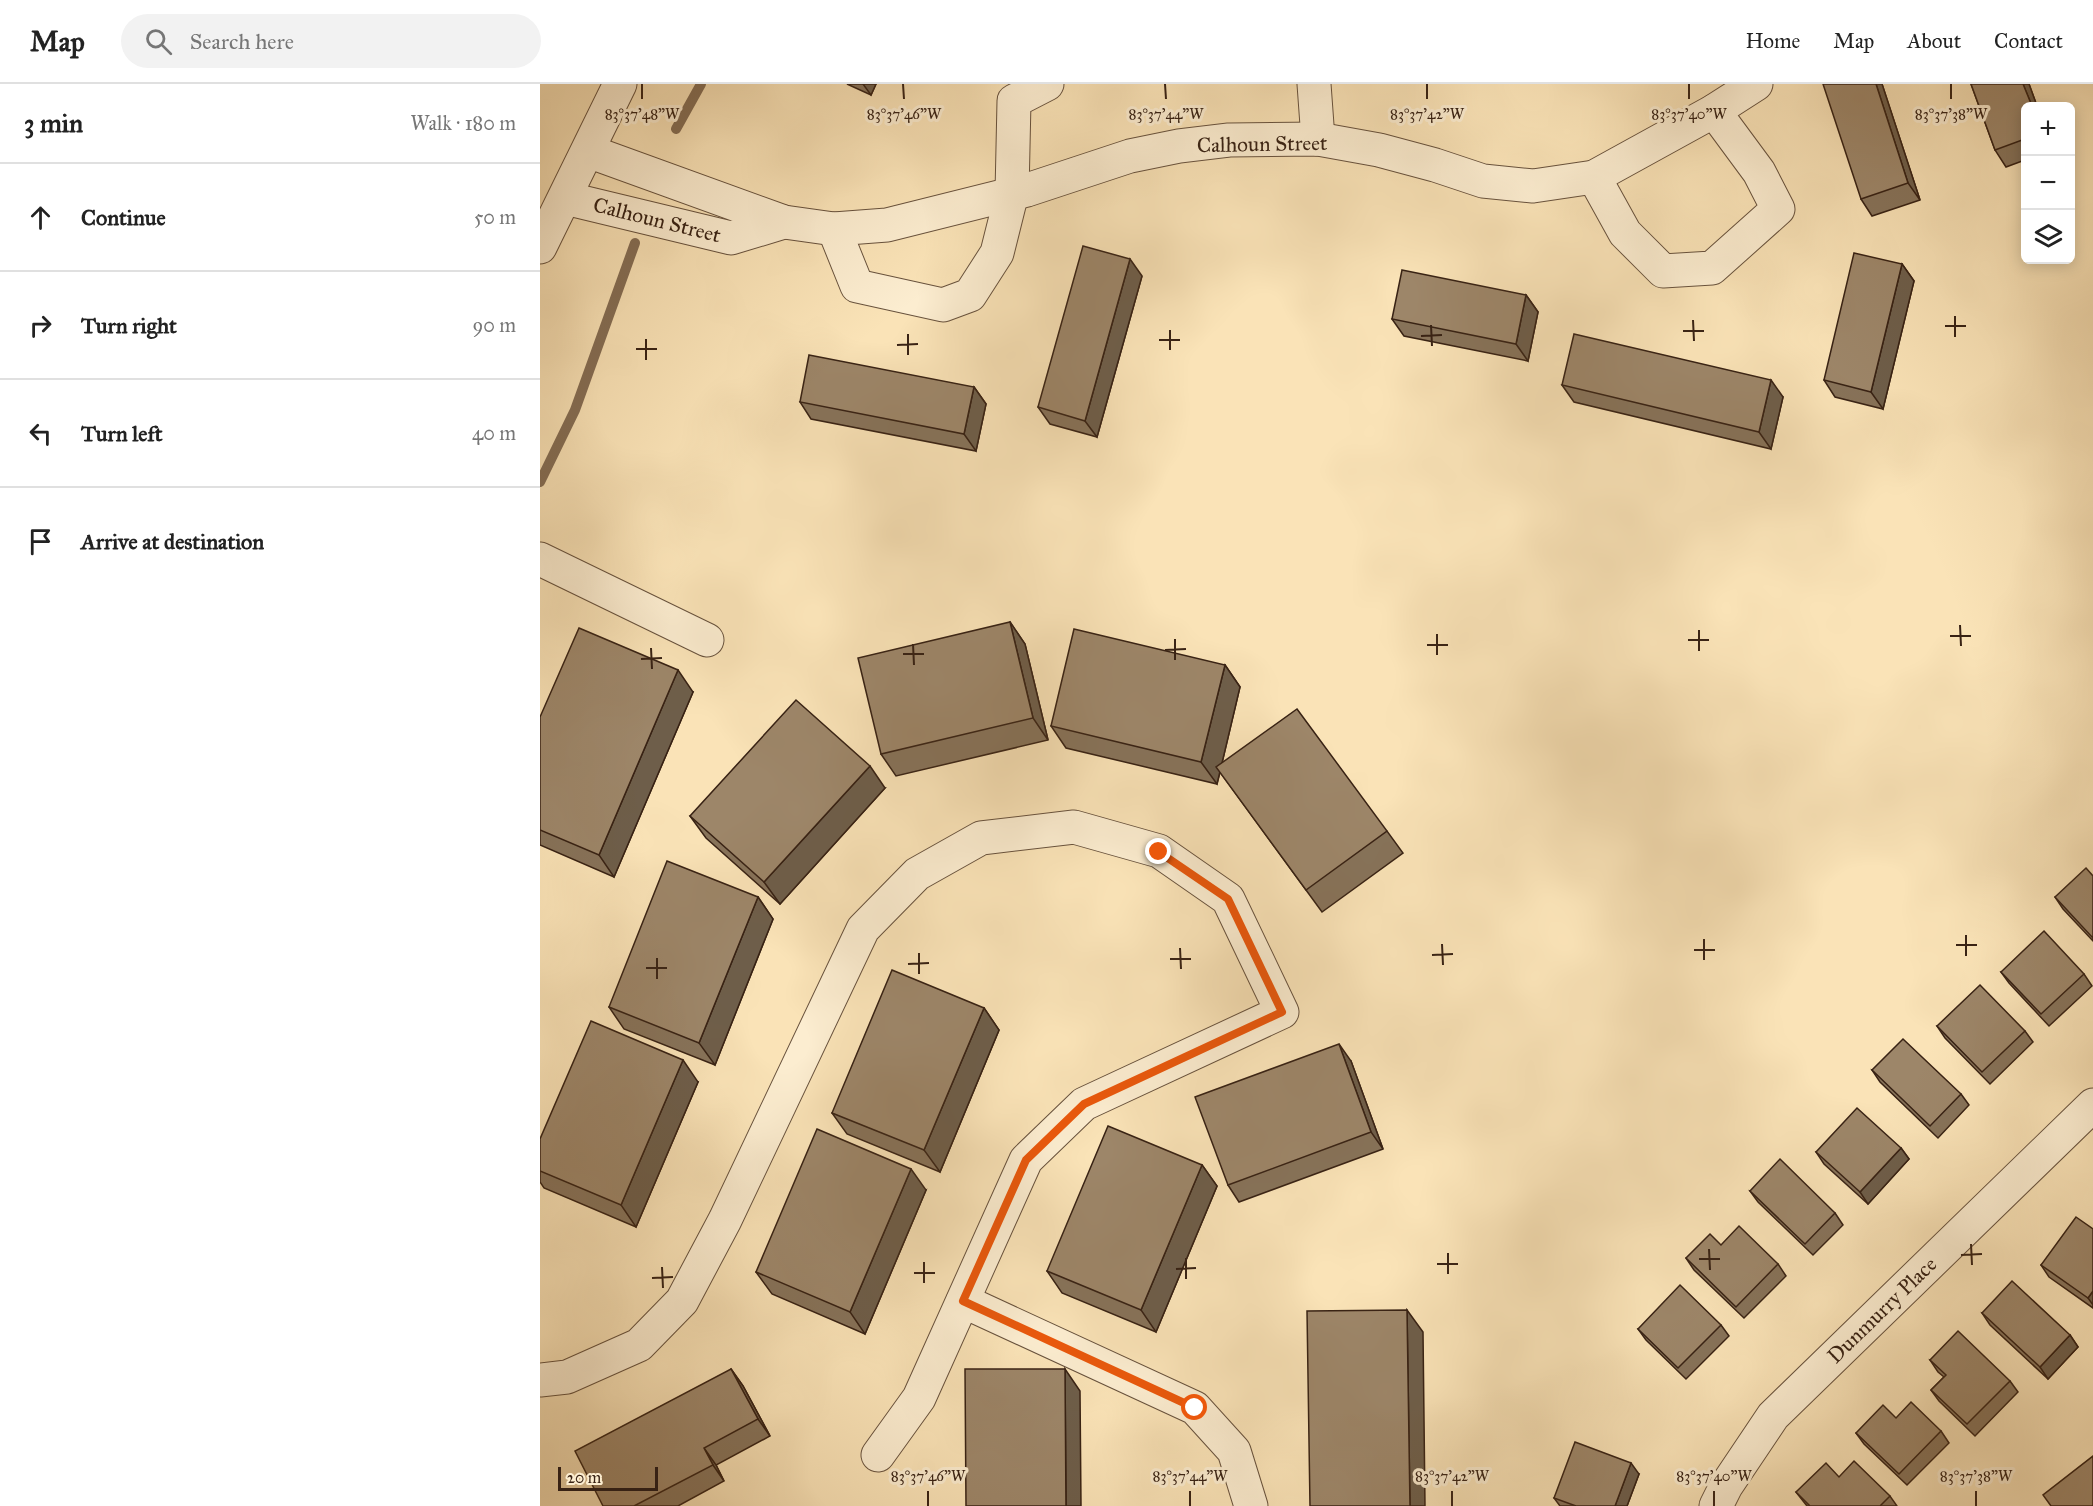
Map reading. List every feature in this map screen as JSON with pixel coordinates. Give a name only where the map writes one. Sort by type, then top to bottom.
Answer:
[{"type":"street","points":[[540,247],[620,84]]},
{"type":"street","points":[[834,229],[857,286],[943,305],[970,295],[997,253],[1012,193],[1014,101],[1047,84]]},
{"type":"street","points":[[1314,84],[1318,139]]},
{"type":"street","name":"Calhoun Street","points":[[588,151],[784,222],[834,229],[887,225],[1012,193],[1130,156],[1179,146],[1229,140],[1318,139],[1379,150],[1483,181],[1533,186],[1594,177],[1714,111],[1756,84]]},
{"type":"street","points":[[1594,177],[1625,233],[1663,271],[1712,268],[1778,209],[1759,172],[1714,111]]},
{"type":"street","name":"Calhoun Street","points":[[565,198],[731,238],[784,222]]},
{"type":"street","points":[[540,559],[707,640]]},
{"type":"street","points":[[540,1380],[567,1377],[639,1345],[682,1300],[725,1220],[863,929],[917,874],[981,838],[1074,827],[1159,852],[1228,899],[1282,1012],[1084,1104],[1026,1160],[919,1398],[878,1455]]},
{"type":"street","name":"Dunmurry Place","points":[[1716,1506],[1726,1486],[1773,1416],[2093,1105]]},
{"type":"street","points":[[963,1301],[1195,1408],[1234,1451],[1251,1506]]},
{"type":"building","points":[[1823,84],[1876,84],[1908,183],[1861,199]]},
{"type":"building","points":[[1971,84],[2023,84],[2030,102],[2021,102],[2021,140],[1995,150]]},
{"type":"building","points":[[1083,246],[1130,259],[1085,421],[1038,407]]},
{"type":"building","points":[[1854,253],[1902,264],[1871,392],[1824,380]]},
{"type":"building","points":[[1402,270],[1526,295],[1516,344],[1392,319]]},
{"type":"building","points":[[1574,334],[1771,380],[1759,432],[1562,385]]},
{"type":"building","points":[[809,355],[974,387],[964,434],[800,402]]},
{"type":"building","points":[[1010,622],[1033,718],[881,754],[858,658]]},
{"type":"building","points":[[579,628],[678,670],[599,855],[540,830],[540,717]]},
{"type":"building","points":[[1074,629],[1225,665],[1201,762],[1051,726]]},
{"type":"building","points":[[796,700],[870,766],[764,882],[690,816]]},
{"type":"building","points":[[1297,709],[1387,831],[1306,890],[1216,767]]},
{"type":"building","points":[[667,861],[758,897],[699,1043],[609,1007]]},
{"type":"building","points":[[2086,868],[2093,876],[2093,938],[2055,897]]},
{"type":"building","points":[[2044,931],[2084,974],[2041,1014],[2001,972]]},
{"type":"building","points":[[892,970],[984,1008],[924,1150],[832,1113]]},
{"type":"building","points":[[1980,985],[2025,1031],[1982,1072],[1937,1026]]},
{"type":"building","points":[[591,1021],[683,1060],[621,1205],[540,1171],[540,1139]]},
{"type":"building","points":[[1903,1039],[1961,1094],[1930,1126],[1872,1070]]},
{"type":"building","points":[[1339,1044],[1371,1132],[1228,1185],[1195,1097]]},
{"type":"building","points":[[1857,1108],[1901,1148],[1860,1192],[1816,1152]]},
{"type":"building","points":[[1108,1126],[1202,1165],[1141,1310],[1047,1271]]},
{"type":"building","points":[[817,1129],[911,1169],[850,1312],[756,1272]]},
{"type":"building","points":[[1780,1159],[1835,1213],[1805,1244],[1750,1191]]},
{"type":"building","points":[[2076,1217],[2093,1229],[2093,1291],[2088,1298],[2041,1265]]},
{"type":"building","points":[[1739,1226],[1778,1264],[1736,1307],[1686,1258],[1710,1234],[1721,1245]]},
{"type":"building","points":[[2012,1281],[2070,1335],[2040,1367],[1982,1313]]},
{"type":"building","points":[[1680,1285],[1721,1325],[1678,1368],[1638,1329]]},
{"type":"building","points":[[1407,1310],[1410,1506],[1310,1506],[1307,1311]]},
{"type":"building","points":[[1958,1331],[2010,1381],[1967,1424],[1931,1390],[1946,1375],[1930,1360]]},
{"type":"building","points":[[731,1369],[758,1419],[704,1448],[713,1465],[634,1506],[603,1506],[575,1451]]},
{"type":"building","points":[[965,1369],[1065,1369],[1066,1506],[966,1506]]},
{"type":"building","points":[[1911,1402],[1941,1431],[1899,1474],[1856,1433],[1883,1405],[1896,1418]]},
{"type":"building","points":[[1575,1442],[1631,1463],[1615,1506],[1576,1506],[1554,1498]]},
{"type":"building","points":[[2093,1456],[2093,1506],[2051,1506],[2043,1495]]},
{"type":"building","points":[[1854,1461],[1890,1496],[1880,1506],[1810,1506],[1796,1492],[1826,1463],[1839,1477]]},
{"type":"waterway","points":[[676,129],[701,84]]},
{"type":"waterway","points":[[540,482],[575,410],[635,243]]},
{"type":"route","points":[[1159,852],[1228,899],[1282,1012],[1084,1104],[1026,1160],[963,1301],[1195,1408]]}]
